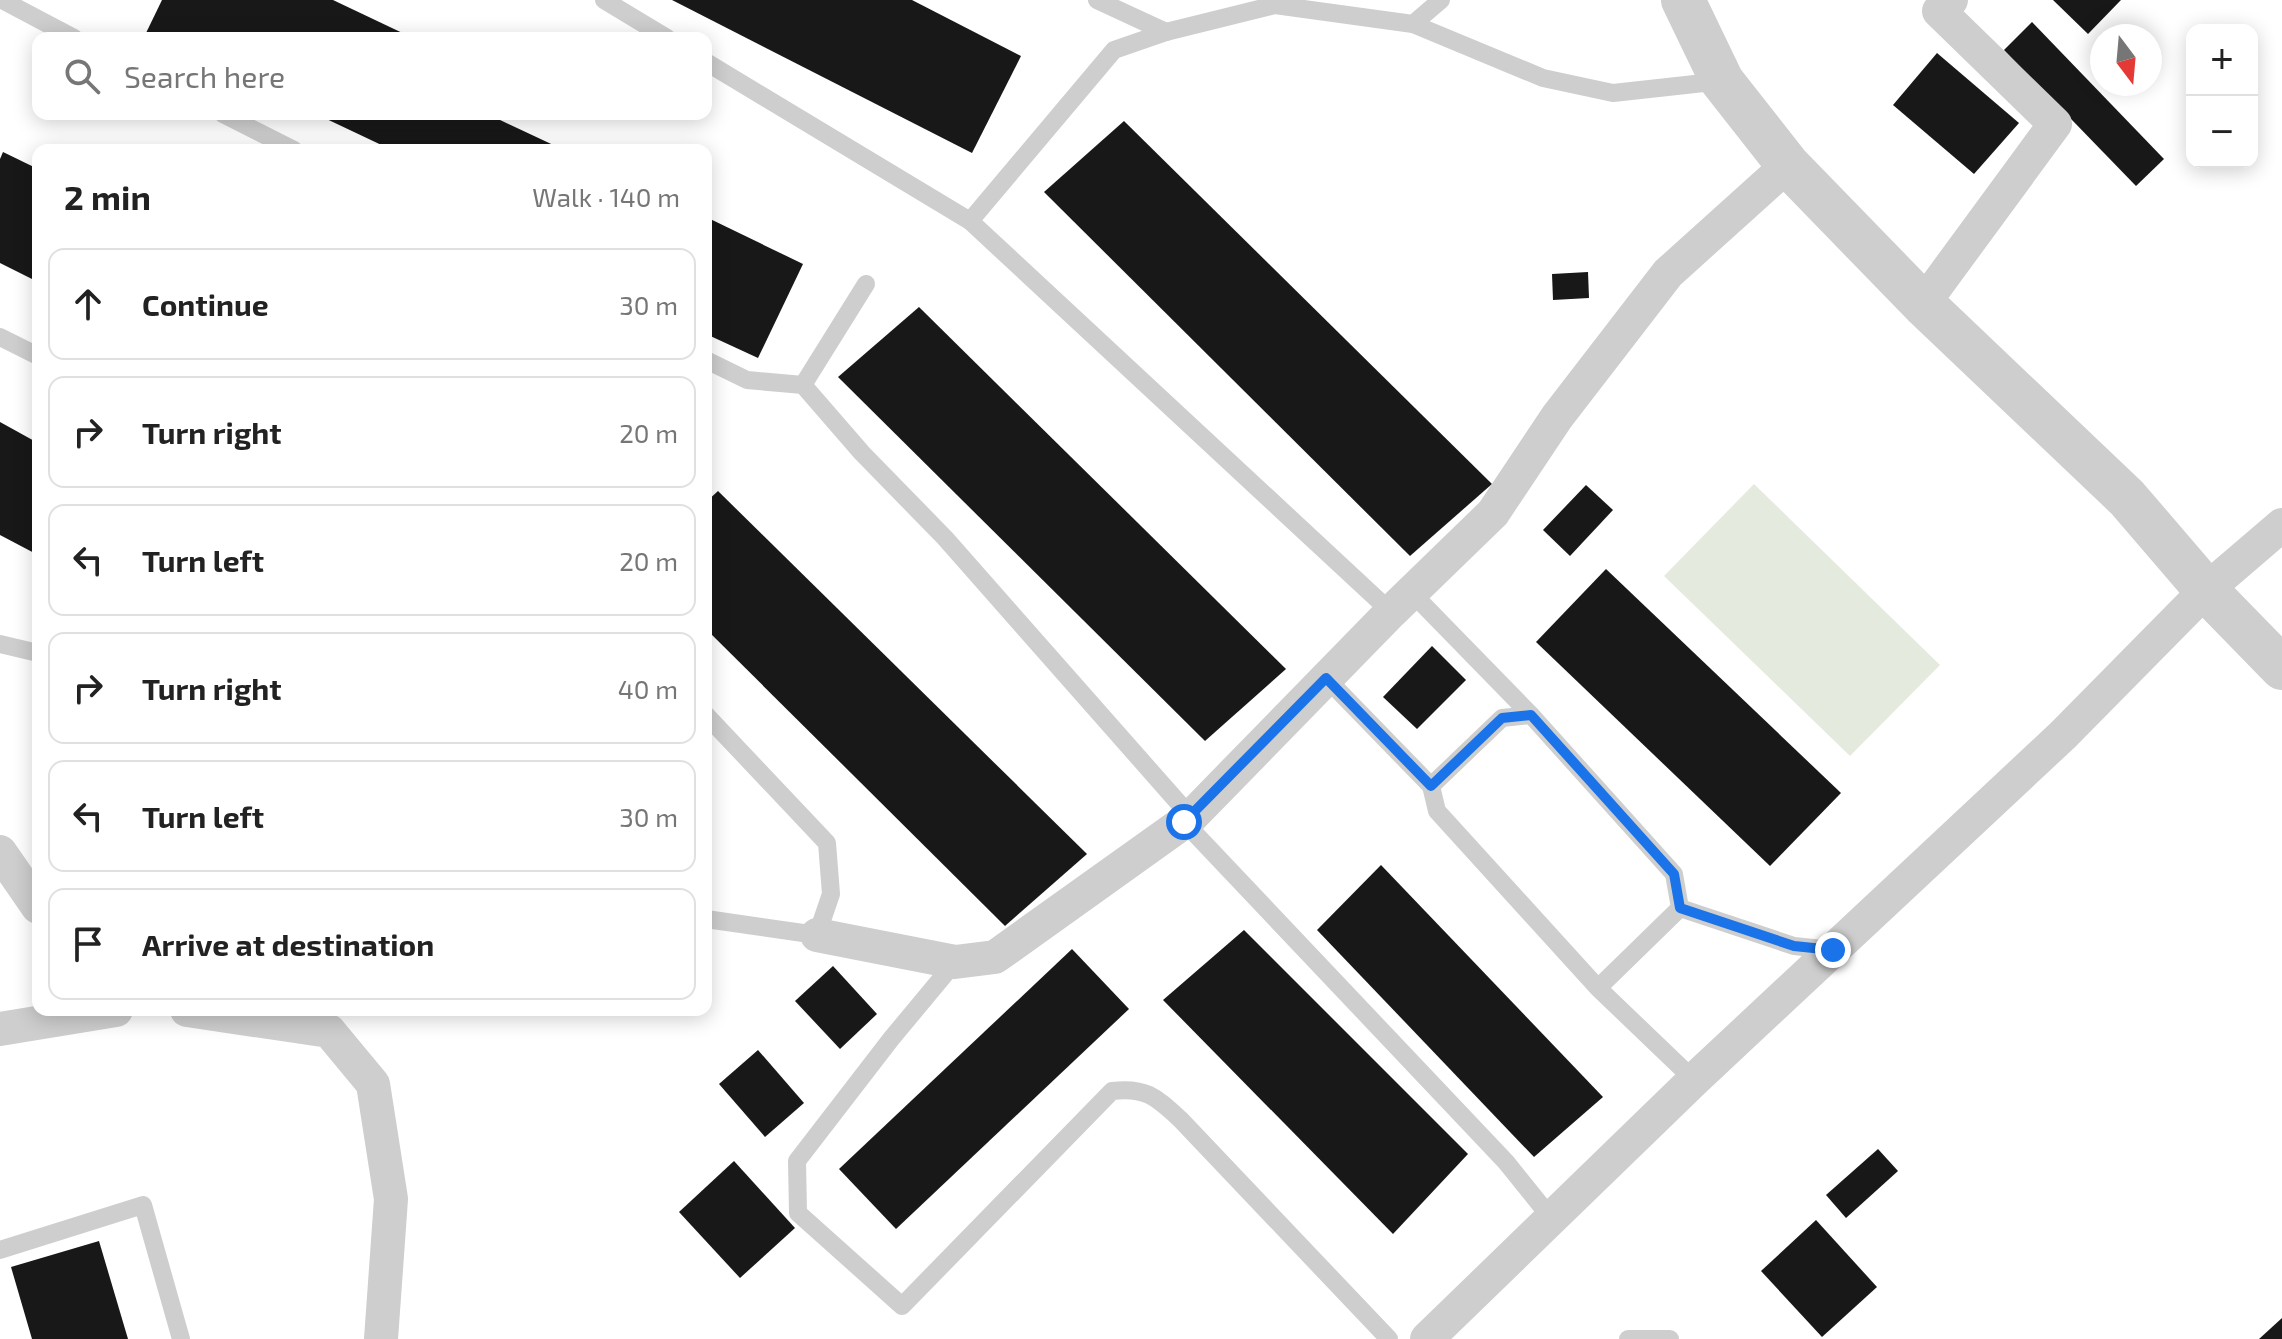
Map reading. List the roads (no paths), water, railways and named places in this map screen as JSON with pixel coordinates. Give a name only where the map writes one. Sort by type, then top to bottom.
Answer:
[{"type":"street","points":[[1683,0],[1722,81],[1788,165],[1923,304],[2127,498],[2206,590],[2282,668]]},
{"type":"street","points":[[1923,304],[2055,124],[1939,11],[1951,0]]},
{"type":"street","points":[[817,935],[955,962],[995,957],[1187,819],[1493,513],[1557,417],[1668,273],[1788,165]]},
{"type":"street","points":[[1427,1339],[1694,1080],[2063,735],[2206,590],[2282,525]]},
{"type":"street","points":[[0,852],[32,898]]},
{"type":"street","points":[[0,1029],[79,1016]]},
{"type":"street","points":[[228,1016],[329,1031],[373,1084],[391,1199],[381,1339]]},
{"type":"lane","points":[[2,0],[63,32]]},
{"type":"lane","points":[[604,0],[657,32]]},
{"type":"lane","points":[[1097,0],[1166,32]]},
{"type":"lane","points":[[1413,24],[1441,0]]},
{"type":"lane","points":[[970,221],[1114,50],[1166,32],[1275,5],[1413,24],[1543,78],[1613,93],[1722,81]]},
{"type":"lane","points":[[712,66],[970,221],[1531,715],[1674,874],[1680,908]]},
{"type":"lane","points":[[235,120],[282,144]]},
{"type":"lane","points":[[803,385],[866,284]]},
{"type":"lane","points":[[0,337],[32,353]]},
{"type":"lane","points":[[712,363],[747,380],[803,385],[862,453],[955,549],[1187,819],[1506,1162],[1551,1218]]},
{"type":"lane","points":[[0,644],[32,652]]},
{"type":"lane","points":[[1326,678],[1431,786],[1437,811],[1598,988],[1694,1080]]},
{"type":"lane","points":[[1431,786],[1502,718],[1531,715]]},
{"type":"lane","points":[[712,721],[827,843],[831,894],[817,935],[712,920]]},
{"type":"lane","points":[[1680,908],[1794,946],[1833,950]]},
{"type":"lane","points":[[1598,988],[1680,908]]},
{"type":"lane","points":[[955,962],[797,1161],[798,1213],[902,1306],[1112,1091],[1135,1088],[1156,1097],[1180,1119],[1389,1339]]},
{"type":"lane","points":[[0,1250],[143,1205],[181,1339]]},
{"type":"lane","points":[[1628,1339],[1670,1339]]}]
